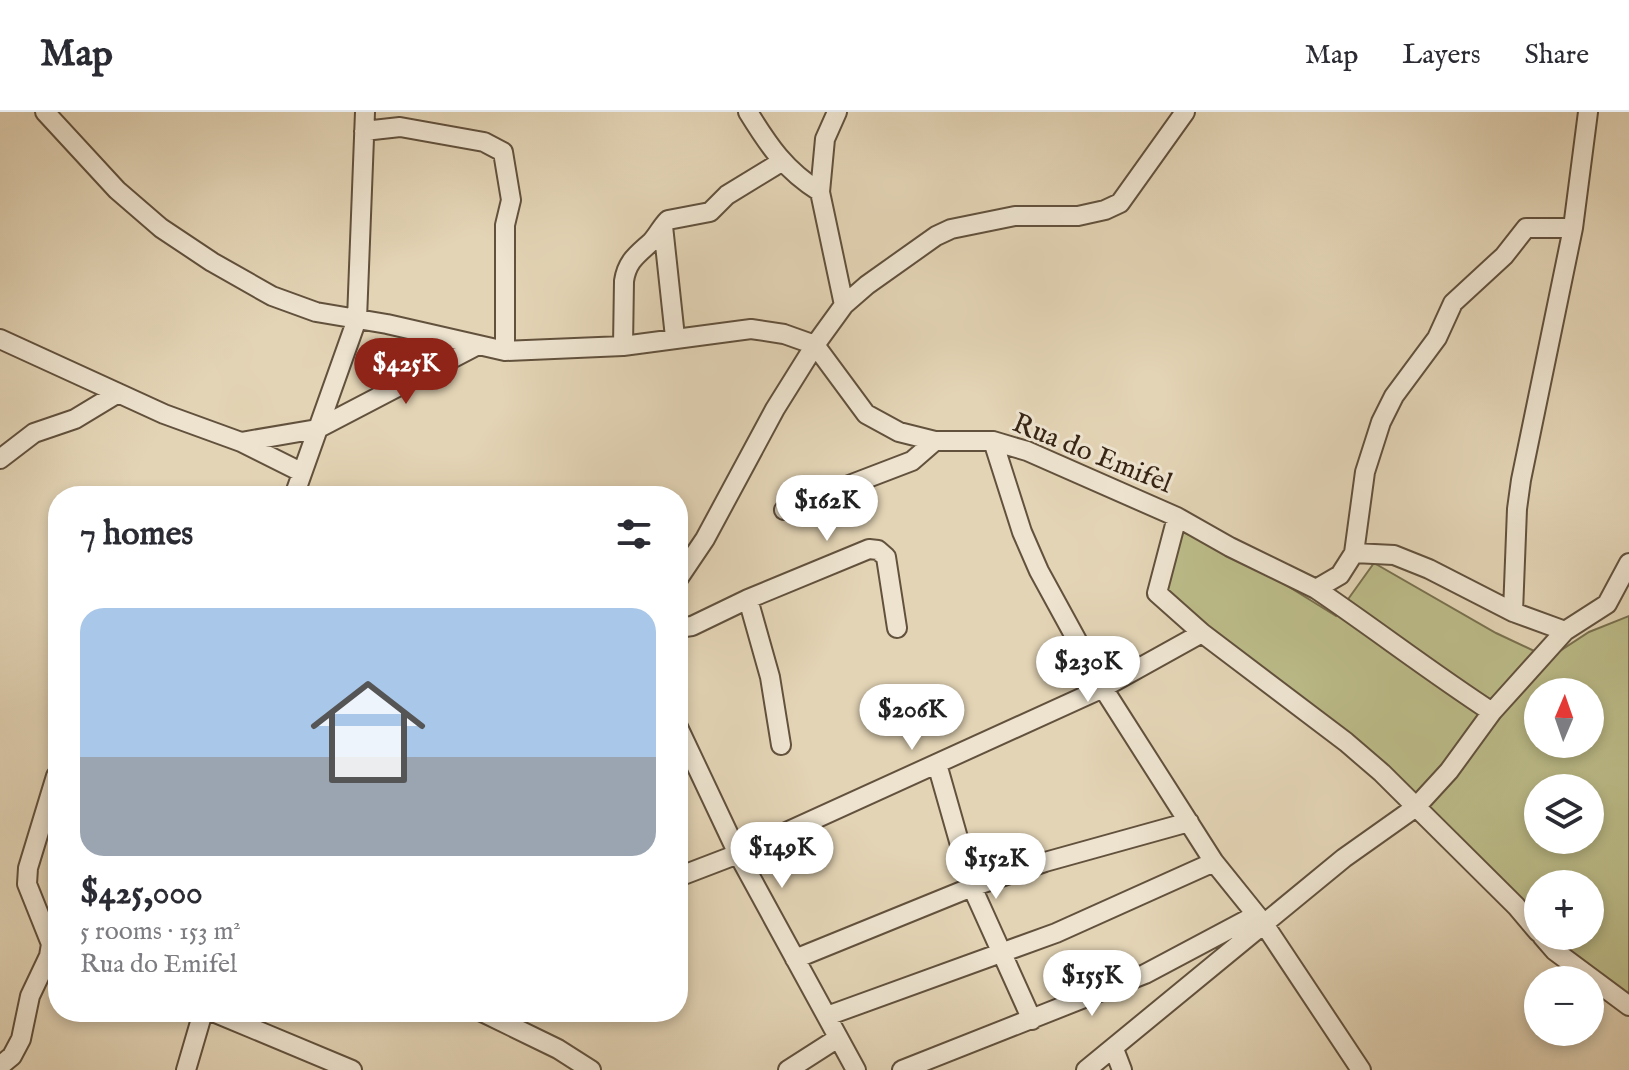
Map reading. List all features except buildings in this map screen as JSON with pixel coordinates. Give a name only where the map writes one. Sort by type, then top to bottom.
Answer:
[{"type":"street","points":[[45,112],[117,190],[161,228],[272,296],[316,312],[505,351],[623,346],[751,329],[784,334],[815,345]]},
{"type":"street","points":[[748,112],[781,162],[796,177],[820,192]]},
{"type":"street","points":[[837,112],[825,139],[820,192],[844,305]]},
{"type":"street","points":[[688,564],[705,539],[775,409],[844,305],[867,285],[936,236],[951,229],[1015,216],[1078,216],[1120,203],[1185,112]]},
{"type":"street","points":[[1513,612],[1521,480],[1573,228],[1588,112]]},
{"type":"street","points":[[297,486],[357,319],[365,121],[484,142],[503,152],[511,200],[505,225],[505,351]]},
{"type":"street","points":[[623,346],[626,271],[634,255],[653,241],[668,220],[710,212],[727,195],[781,162]]},
{"type":"street","points":[[663,226],[675,337]]},
{"type":"street","points":[[1316,589],[1340,575],[1354,553],[1365,472],[1381,422],[1394,396],[1437,338],[1453,303],[1504,256],[1526,228],[1573,228]]},
{"type":"street","points":[[0,339],[164,414],[241,442],[301,472]]},
{"type":"street","points":[[241,442],[317,429],[478,345]]},
{"type":"street","name":"Rua do Emifel","points":[[815,345],[866,414],[899,432],[935,441],[993,441],[1027,451],[1177,517],[1316,589],[1492,712]]},
{"type":"street","points":[[0,459],[34,433],[75,419],[118,393]]},
{"type":"street","points":[[784,510],[912,461],[935,441]]},
{"type":"street","points":[[993,441],[1022,532],[1039,571],[1103,688],[1214,862],[1260,919],[1361,1070]]},
{"type":"street","points":[[1177,517],[1157,593],[1202,633],[1346,742],[1524,915]]},
{"type":"street","points":[[688,627],[859,552],[878,550],[886,557],[897,628]]},
{"type":"street","points":[[1354,553],[1394,555],[1429,569],[1513,612],[1565,631]]},
{"type":"street","points":[[1607,604],[1629,563]]},
{"type":"street","points":[[1086,1070],[1114,1049],[1260,919],[1416,807],[1449,771],[1492,712],[1565,631],[1607,604],[1629,596]]},
{"type":"street","points":[[748,599],[770,677],[781,745]]},
{"type":"street","points":[[688,873],[738,854],[1103,688],[1202,633]]},
{"type":"street","points":[[688,748],[738,854],[856,1070]]},
{"type":"street","points":[[937,764],[972,887],[1032,1020]]},
{"type":"street","points":[[48,802],[28,868],[27,884],[48,936]]},
{"type":"street","points":[[795,959],[972,887],[1045,862],[1189,822]]},
{"type":"street","points":[[827,1016],[1056,933],[1214,862]]},
{"type":"street","points":[[902,1070],[1145,974],[1260,919]]},
{"type":"street","points":[[1554,950],[1629,1006]]},
{"type":"street","points":[[27,1070],[6,1061],[21,1039],[30,996],[48,958]]},
{"type":"street","points":[[186,1070],[200,1022]]},
{"type":"street","points":[[237,1022],[352,1070]]},
{"type":"street","points":[[503,1022],[558,1049],[591,1070]]},
{"type":"street","points":[[788,1070],[838,1038]]},
{"type":"street","points":[[1114,1049],[1122,1070]]},
{"type":"green space","points":[[1175,528],[1257,567],[1336,616],[1374,563],[1496,633],[1549,658],[1589,632],[1629,616],[1629,1006],[1604,986],[1604,966],[1579,966],[1559,950],[1604,950],[1604,870],[1524,870],[1524,918],[1416,807],[1157,585]]}]
